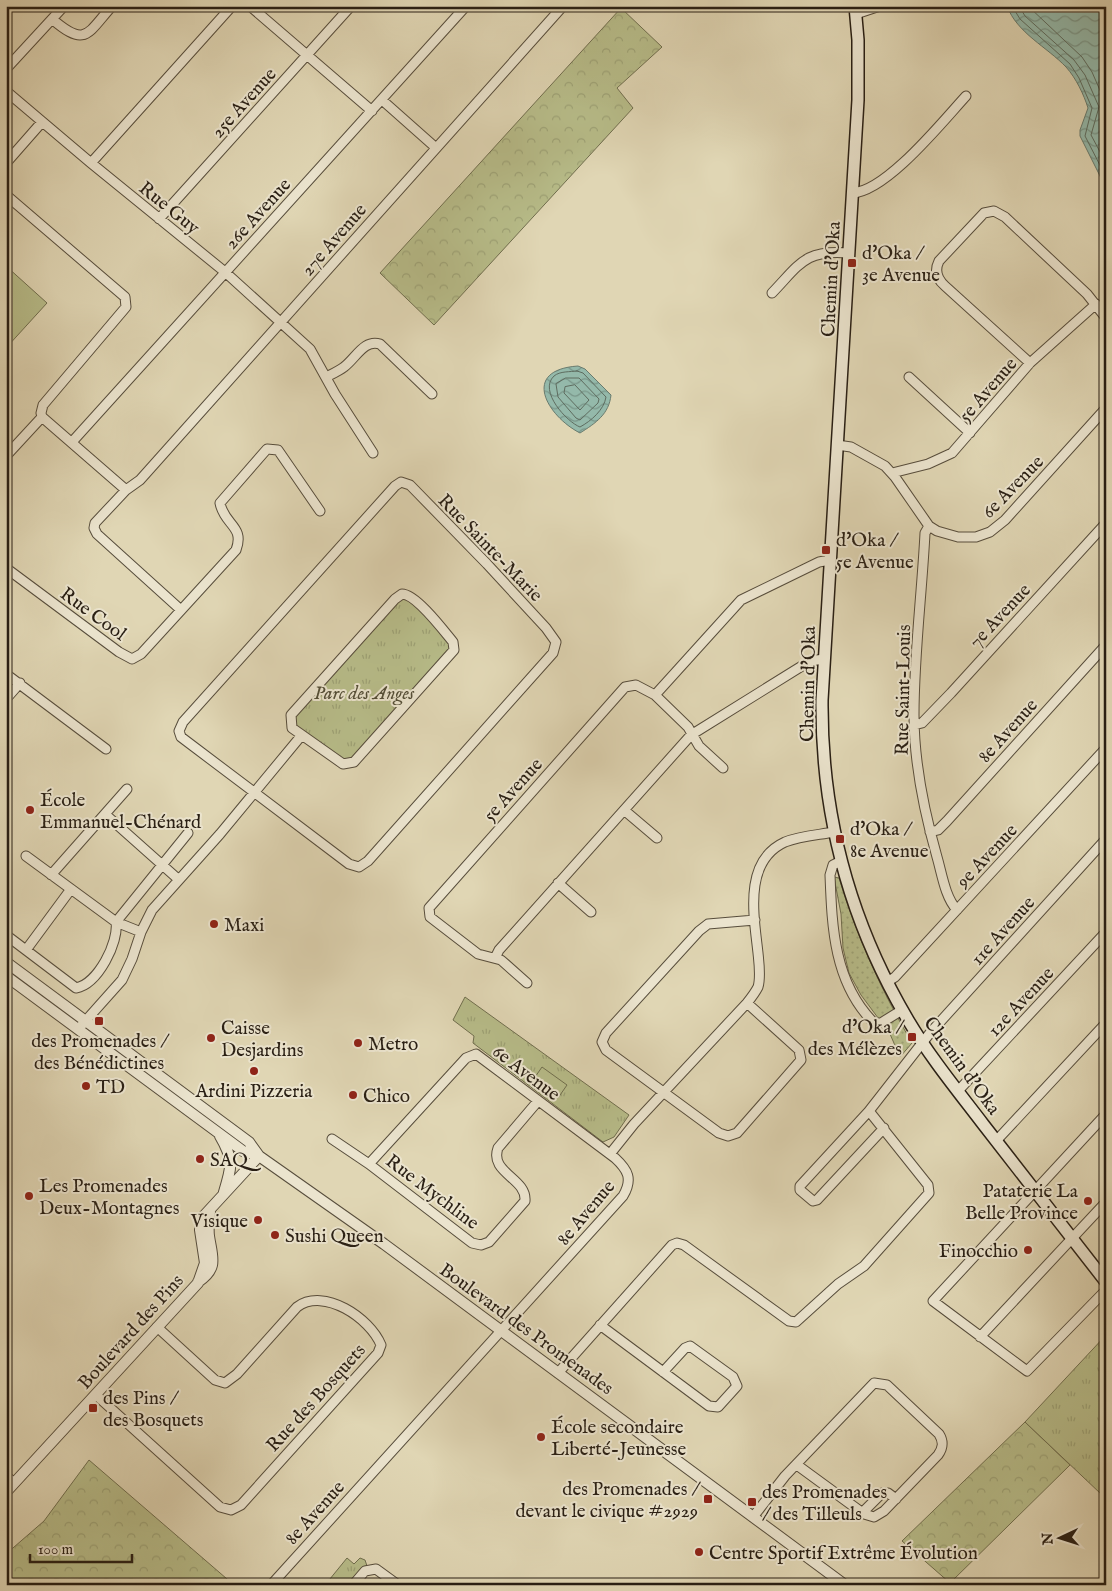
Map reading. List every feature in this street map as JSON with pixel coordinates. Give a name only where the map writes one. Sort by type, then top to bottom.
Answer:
[{"type":"main road","name":"Chemin d'Oka","points":[[855,10],[858,82],[824,659],[822,733],[834,832],[860,921],[887,982],[902,1010],[922,1043],[1106,1282]]},
{"type":"street","points":[[6,69],[64,6]]},
{"type":"street","points":[[52,19],[70,34],[80,36],[88,34],[112,6]]},
{"type":"street","points":[[91,164],[232,6]]},
{"type":"street","points":[[250,6],[372,111]]},
{"type":"street","name":"25e Avenue","points":[[159,219],[351,6]]},
{"type":"street","name":"26e Avenue","points":[[72,442],[466,6]]},
{"type":"street","name":"27e Avenue","points":[[181,610],[95,532],[95,523],[126,490],[140,480],[282,322],[435,147],[563,6]]},
{"type":"street","points":[[855,10],[880,6]]},
{"type":"street","name":"Rue Guy","points":[[6,90],[91,164],[225,272],[310,349],[373,454]]},
{"type":"street","points":[[852,193],[868,189],[900,166],[966,96]]},
{"type":"street","points":[[382,100],[435,147]]},
{"type":"street","points":[[6,163],[42,122]]},
{"type":"street","points":[[6,195],[126,297],[126,307],[43,405],[41,412],[42,417],[126,490]]},
{"type":"street","points":[[1030,364],[945,286],[937,276],[936,268],[939,261],[984,213],[994,211],[1004,217],[1096,304],[1106,318]]},
{"type":"street","points":[[772,293],[810,256],[822,253],[849,253]]},
{"type":"street","name":"5e Avenue","points":[[892,474],[940,460],[955,450],[1030,364],[1096,304]]},
{"type":"street","points":[[326,377],[344,367],[367,344],[373,342],[380,344],[432,394]]},
{"type":"street","points":[[909,377],[970,432]]},
{"type":"street","name":"6e Avenue","points":[[928,526],[937,531],[958,537],[976,537],[990,532],[1005,520],[1106,408]]},
{"type":"street","points":[[6,456],[42,417]]},
{"type":"street","points":[[837,445],[854,448],[879,462],[892,474],[928,526]]},
{"type":"street","name":"Rue Cool","points":[[6,568],[129,658],[138,657],[236,550],[240,541],[239,534],[222,513],[220,503],[266,449],[278,450],[320,510]]},
{"type":"street","name":"Rue Sainte-Marie","points":[[401,482],[410,485],[546,628],[556,642],[553,653],[368,861],[359,867],[349,864],[254,793],[181,737],[178,731],[183,722],[395,486],[401,482]]},
{"type":"street","name":"7e Avenue","points":[[914,725],[922,722],[951,693],[1106,523]]},
{"type":"street","name":"Rue Saint-Louis","points":[[928,526],[925,532],[915,678],[914,725],[920,786],[930,832],[950,898],[957,910]]},
{"type":"street","points":[[723,768],[699,746],[688,727],[655,695],[741,600],[755,591],[819,562],[830,560]]},
{"type":"street","points":[[402,594],[408,594],[416,600],[453,642],[454,650],[354,762],[343,764],[300,736],[292,728],[291,715],[394,599],[402,594]]},
{"type":"street","name":"8e Avenue","points":[[930,832],[938,830],[1106,645]]},
{"type":"street","points":[[527,983],[512,969],[495,958],[499,950],[692,735],[810,661],[824,659]]},
{"type":"street","points":[[6,674],[106,748]]},
{"type":"street","points":[[6,699],[20,684]]},
{"type":"street","name":"5e Avenue","points":[[495,958],[478,954],[430,918],[429,908],[625,687],[636,685],[655,695]]},
{"type":"street","points":[[82,1025],[122,980],[152,910],[254,793],[300,736]]},
{"type":"street","name":"9e Avenue","points":[[887,982],[895,977],[1106,748]]},
{"type":"street","points":[[51,875],[127,789]]},
{"type":"street","points":[[624,810],[657,838]]},
{"type":"street","points":[[105,814],[178,879]]},
{"type":"street","name":"8e Avenue","points":[[270,1585],[623,1196],[629,1186],[627,1169],[610,1154],[663,1093],[747,1003],[758,986],[760,972],[753,899],[760,865],[776,847],[791,840],[834,832]]},
{"type":"street","points":[[6,935],[76,988],[82,987],[104,964],[116,934],[116,922],[188,833]]},
{"type":"street","name":"11e Avenue","points":[[884,1128],[817,1200],[813,1201],[800,1190],[800,1186],[869,1111],[922,1043],[1106,840]]},
{"type":"street","points":[[26,856],[116,922],[141,932]]},
{"type":"street","points":[[841,861],[833,865],[830,875],[833,918],[842,974],[856,999],[874,1023],[881,1023],[902,1010]]},
{"type":"street","points":[[558,883],[591,912]]},
{"type":"street","points":[[26,950],[71,889]]},
{"type":"street","points":[[747,1003],[799,1050],[801,1060],[737,1133],[728,1136],[719,1134],[663,1093],[606,1050],[602,1042],[606,1033],[698,931],[708,924],[754,920]]},
{"type":"street","name":"12e Avenue","points":[[958,1091],[1106,932]]},
{"type":"street","name":"Boulevard des Promenades","points":[[6,962],[82,1025],[243,1151],[259,1156],[333,1207],[845,1585]]},
{"type":"street","name":"Boulevard des Promenades","points":[[6,976],[82,1025],[249,1142],[259,1156]]},
{"type":"street","points":[[996,1141],[1106,1023]]},
{"type":"street","name":"6e Avenue","points":[[370,1164],[466,1058],[476,1054],[610,1154]]},
{"type":"street","name":"Rue Mychline","points":[[332,1139],[370,1164],[472,1243],[481,1245],[489,1242],[525,1201],[524,1189],[497,1164],[496,1155],[498,1148],[538,1101]]},
{"type":"street","points":[[558,1373],[672,1245],[677,1243],[684,1245],[789,1321],[796,1322],[802,1319],[832,1289],[864,1266],[928,1193],[928,1185],[869,1111]]},
{"type":"street","points":[[1106,1114],[933,1301],[1027,1371],[1106,1290]]},
{"type":"street","points":[[218,1132],[231,1160],[230,1173],[222,1198]]},
{"type":"street","points":[[222,1198],[259,1156]]},
{"type":"street","name":"Boulevard des Pins","points":[[6,1492],[198,1283],[209,1275],[213,1266],[209,1232],[210,1212],[222,1198]]},
{"type":"street","points":[[980,1337],[1106,1202]]},
{"type":"street","name":"Rue des Bosquets","points":[[96,1395],[220,1507],[231,1510],[242,1505],[378,1353],[381,1344],[377,1336],[346,1308],[333,1302],[306,1302],[297,1307],[237,1374],[225,1383],[215,1380],[157,1327]]},
{"type":"street","points":[[600,1325],[662,1372],[709,1406],[718,1407],[736,1386],[733,1377],[690,1346],[685,1348],[662,1372]]},
{"type":"street","points":[[753,1517],[797,1465],[872,1385],[884,1383],[939,1434],[943,1444],[938,1455],[879,1516],[870,1517],[862,1513],[797,1465]]},
{"type":"street","points":[[6,1476],[14,1483]]},
{"type":"street","points":[[862,1513],[882,1493],[888,1493],[896,1499]]},
{"type":"street","points":[[353,1585],[364,1572],[376,1569],[398,1585]]},
{"type":"green space","points":[[621,8],[662,47],[617,88],[633,108],[434,325],[380,273]]},
{"type":"green space","points":[[6,266],[47,303],[6,348]]},
{"type":"green space","name":"Parc des Anges","points":[[408,594],[454,650],[354,762],[343,764],[292,728],[296,708],[394,599]]},
{"type":"green space","points":[[834,877],[839,878],[871,963],[912,1043],[900,1057],[890,1034],[861,995],[849,973],[843,948],[841,914]]},
{"type":"green space","points":[[465,997],[629,1115],[614,1137],[603,1142],[473,1043],[474,1036],[453,1020]]},
{"type":"green space","points":[[542,1067],[567,1085],[558,1098],[533,1080]]},
{"type":"green space","points":[[1106,1335],[1106,1488],[1101,1494],[1025,1422]]},
{"type":"green space","points":[[1025,1422],[1070,1465],[950,1583],[902,1541]]},
{"type":"green space","points":[[89,1460],[234,1585],[6,1585],[6,1554],[44,1521]]},
{"type":"green space","points":[[347,1558],[354,1564],[360,1558],[365,1560],[367,1566],[347,1585],[325,1585]]},
{"type":"water","points":[[1007,6],[1106,6],[1106,188],[1080,136],[1080,130],[1088,108],[1079,87],[1066,67],[1025,32],[1012,16]]},
{"type":"water","points":[[578,366],[585,369],[611,395],[605,413],[580,433],[558,416],[545,395],[544,384],[549,376],[560,369]]},
{"type":"place","name":"d'Oka / 3e Avenue","points":[[852,263]]},
{"type":"place","name":"d'Oka / 5e Avenue","points":[[826,550]]},
{"type":"place","name":"École Emmanuel-Chénard","points":[[30,810]]},
{"type":"place","name":"d'Oka / 8e Avenue","points":[[840,839]]},
{"type":"place","name":"Maxi","points":[[214,924]]},
{"type":"place","name":"des Promenades / des Bénédictines","points":[[99,1021]]},
{"type":"place","name":"d'Oka / des Mélèzes","points":[[912,1037]]},
{"type":"place","name":"Caisse Desjardins","points":[[211,1038]]},
{"type":"place","name":"Metro","points":[[358,1043]]},
{"type":"place","name":"Ardini Pizzeria","points":[[254,1071]]},
{"type":"place","name":"TD","points":[[86,1086]]},
{"type":"place","name":"Chico","points":[[353,1095]]},
{"type":"place","name":"SAQ","points":[[200,1159]]},
{"type":"place","name":"Les Promenades Deux-Montagnes","points":[[29,1196]]},
{"type":"place","name":"Pataterie La Belle Province","points":[[1088,1201]]},
{"type":"place","name":"Visique","points":[[258,1220]]},
{"type":"place","name":"Sushi Queen","points":[[275,1235]]},
{"type":"place","name":"Finocchio","points":[[1028,1250]]},
{"type":"place","name":"des Pins / des Bosquets","points":[[93,1408]]},
{"type":"place","name":"École secondaire Liberté-Jeunesse","points":[[541,1437]]},
{"type":"place","name":"des Promenades / devant le civique #2929","points":[[708,1499]]},
{"type":"place","name":"des Promenades / des Tilleuls","points":[[752,1502]]},
{"type":"place","name":"Centre Sportif Extrême Évolution","points":[[699,1552]]}]
